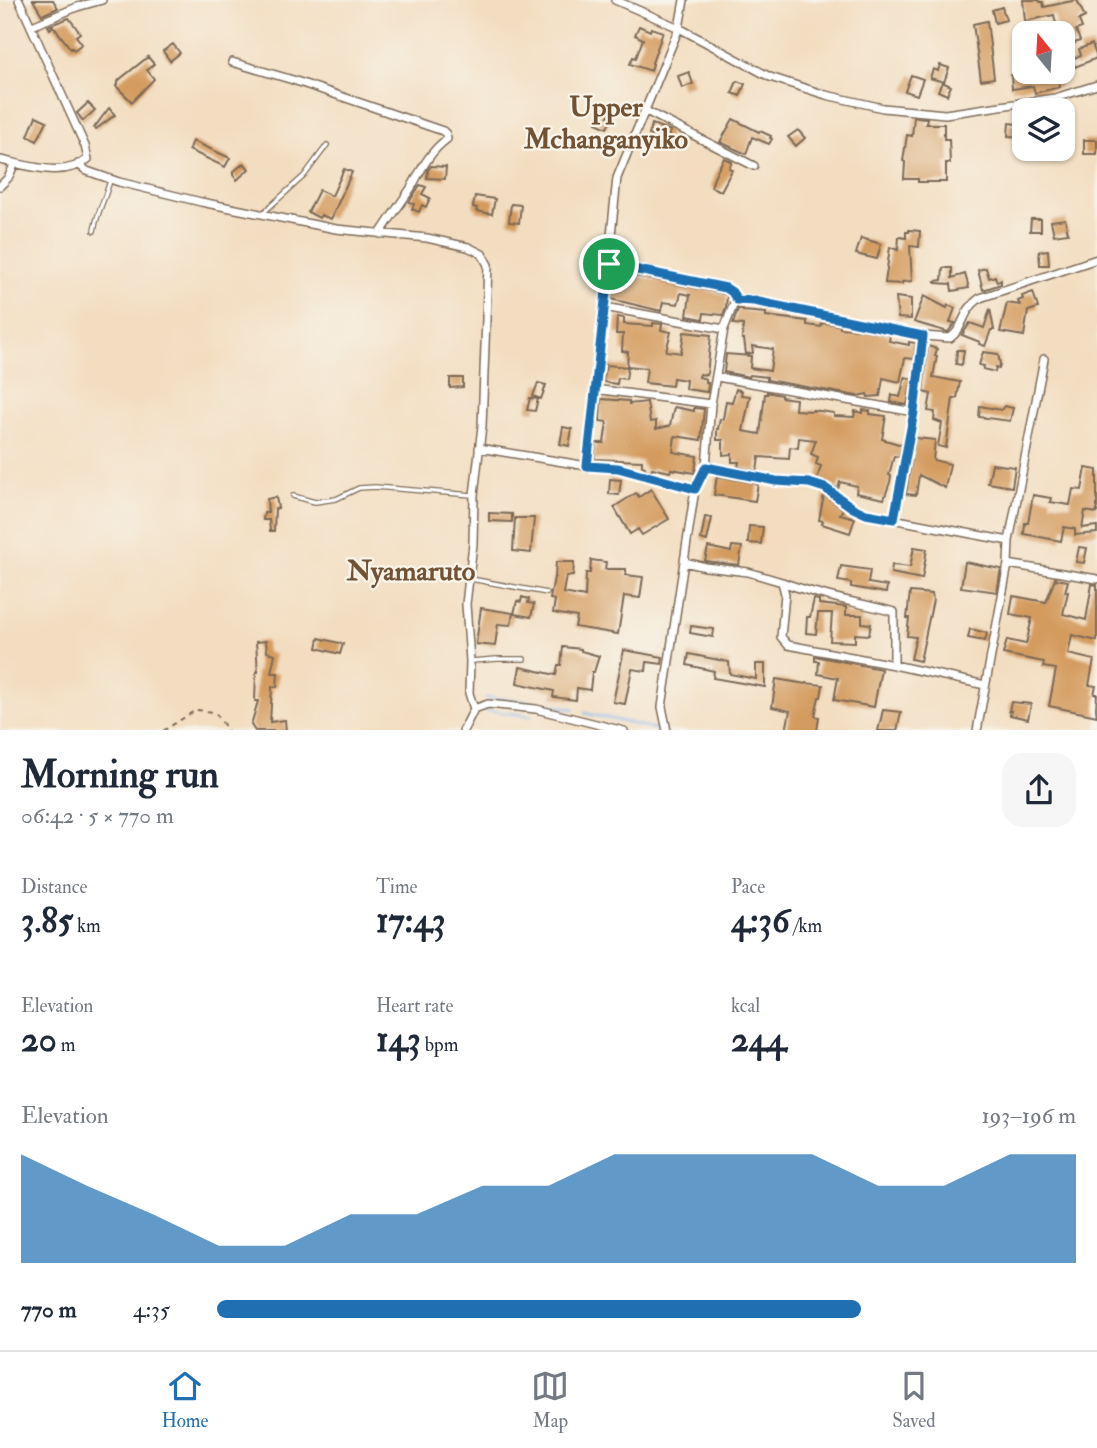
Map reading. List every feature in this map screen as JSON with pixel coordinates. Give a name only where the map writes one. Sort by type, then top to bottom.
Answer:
[{"type":"street","points":[[0,160],[57,169],[72,168],[88,159],[85,146],[19,0]]},
{"type":"street","points":[[32,26],[77,7],[102,0]]},
{"type":"street","points":[[615,0],[679,28],[770,77],[826,95],[883,108],[945,114],[1055,98],[1097,85]]},
{"type":"street","points":[[587,466],[617,178],[679,28],[684,0]]},
{"type":"street","points":[[232,62],[293,80],[446,134],[447,139],[425,163],[380,234]]},
{"type":"street","points":[[646,111],[754,166]]},
{"type":"street","points":[[0,186],[8,178],[15,163]]},
{"type":"street","points":[[78,164],[87,171],[111,179],[201,202],[336,229],[428,237],[468,247],[482,254],[488,265],[482,426],[466,604],[469,693],[474,709]]},
{"type":"street","points":[[737,300],[754,301],[923,336],[946,338],[954,336],[965,312],[980,298],[1097,259]]},
{"type":"street","points":[[609,264],[726,288],[737,300]]},
{"type":"street","points":[[667,730],[662,707],[695,489],[706,467],[711,404],[724,329],[737,300]]},
{"type":"street","points":[[604,307],[724,329]]},
{"type":"street","points":[[894,519],[914,412],[923,336]]},
{"type":"street","points":[[976,730],[1044,359]]},
{"type":"street","points":[[716,377],[914,412]]},
{"type":"street","points":[[594,389],[711,404]]},
{"type":"street","points":[[478,448],[587,466],[618,468],[695,489]]},
{"type":"street","points":[[706,467],[776,481],[809,483],[825,488],[866,514],[1009,541]]},
{"type":"street","points":[[684,562],[748,572],[803,590],[894,612],[894,665]]},
{"type":"street","points":[[1008,564],[1097,579]]},
{"type":"street","points":[[782,582],[785,594],[780,637],[788,645],[985,685]]},
{"type":"street","points":[[463,730],[474,709],[488,704],[536,709],[624,730]]},
{"type":"lane","points":[[262,214],[304,176],[327,145]]},
{"type":"lane","points":[[94,230],[111,179]]},
{"type":"lane","points":[[293,496],[315,502],[336,499],[359,488],[375,487],[474,495]]},
{"type":"lane","points":[[468,579],[547,593]]},
{"type":"lane","points":[[470,661],[524,659]]},
{"type":"path","points":[[163,730],[196,710],[215,712],[228,730]]},
{"type":"building","points":[[33,0],[53,0],[58,8],[42,15]]},
{"type":"building","points":[[1023,0],[1039,0],[1044,7],[1077,0],[1085,17],[1079,20],[1082,28],[1076,30],[1080,41],[1075,43],[1075,21],[1055,21],[1054,15],[1025,21]]},
{"type":"building","points":[[1002,7],[1006,20],[995,23],[992,10]]},
{"type":"building","points":[[69,18],[80,33],[76,36],[82,44],[74,50],[53,26],[50,29],[48,26]]},
{"type":"building","points":[[987,21],[994,78],[981,80],[973,24]]},
{"type":"building","points":[[639,26],[650,31],[651,28],[663,32],[651,71],[630,64],[633,57],[636,58],[643,39],[635,35]]},
{"type":"building","points":[[173,44],[180,53],[170,61],[163,51]]},
{"type":"building","points":[[1092,44],[1097,58],[1075,67],[1075,58],[1081,55],[1079,49]]},
{"type":"building","points":[[148,57],[154,64],[147,70],[154,79],[132,102],[116,86],[119,80]]},
{"type":"building","points":[[940,65],[949,68],[944,82],[930,78],[933,69],[938,71]]},
{"type":"building","points":[[689,72],[693,84],[682,88],[678,76]]},
{"type":"building","points":[[911,75],[923,79],[917,95],[905,91]]},
{"type":"building","points":[[1011,75],[1012,84],[1059,84],[1060,87],[1035,93],[1033,86],[1012,89]]},
{"type":"building","points":[[737,81],[745,84],[740,96],[732,93]]},
{"type":"building","points":[[942,82],[951,86],[947,95],[938,91]]},
{"type":"building","points":[[88,103],[95,110],[83,121],[77,113]]},
{"type":"building","points":[[109,108],[115,115],[94,128]]},
{"type":"building","points":[[603,108],[610,112],[608,116],[612,118],[607,128],[596,123]]},
{"type":"building","points":[[36,116],[47,121],[37,141],[28,136]]},
{"type":"building","points":[[914,117],[927,118],[926,124],[944,124],[944,139],[949,139],[950,163],[946,163],[946,182],[904,179],[903,161],[907,135],[912,136]]},
{"type":"building","points":[[733,119],[771,136],[769,144],[752,137],[746,154],[720,142]]},
{"type":"building","points":[[1009,123],[1012,123],[1012,136],[1008,136]]},
{"type":"building","points":[[652,124],[671,131],[666,140],[649,135]]},
{"type":"building","points":[[798,130],[805,138],[796,146],[788,137]]},
{"type":"building","points":[[1084,140],[1097,140],[1097,154],[1084,154]]},
{"type":"building","points":[[193,141],[230,158],[225,167],[189,150]]},
{"type":"building","points":[[724,158],[732,162],[729,168],[732,170],[721,191],[711,187]]},
{"type":"building","points":[[244,163],[249,169],[237,180],[233,172]]},
{"type":"building","points":[[431,166],[446,167],[445,179],[427,178]]},
{"type":"building","points":[[344,169],[352,172],[331,219],[321,215],[319,218],[308,212],[319,190],[332,196]]},
{"type":"building","points":[[420,185],[426,187],[422,194],[430,198],[426,207],[422,205],[419,212],[412,209],[414,204],[409,202]]},
{"type":"building","points":[[475,196],[495,199],[492,214],[476,211],[477,208],[473,207]]},
{"type":"building","points":[[511,204],[521,205],[519,223],[509,222]]},
{"type":"building","points":[[1031,219],[1041,219],[1041,231],[1030,231]]},
{"type":"building","points":[[1065,219],[1068,233],[1054,235],[1051,221]]},
{"type":"building","points":[[920,231],[919,247],[910,246],[912,281],[902,284],[885,283],[890,247],[898,250],[899,237],[906,238],[906,232]]},
{"type":"building","points":[[861,238],[881,244],[877,259],[856,254]]},
{"type":"building","points":[[1048,250],[1049,265],[1040,265],[1039,251]]},
{"type":"building","points":[[943,268],[952,268],[952,278],[965,274],[969,288],[952,291],[951,284],[936,283],[935,281],[942,280]]},
{"type":"building","points":[[986,268],[989,278],[995,276],[997,282],[1001,280],[1001,284],[983,290],[978,270]]},
{"type":"building","points":[[631,275],[724,294],[727,296],[723,315],[704,313],[703,319],[687,316],[690,295],[681,293],[678,304],[663,302],[661,311],[611,299],[612,285],[625,287],[626,283],[629,284]]},
{"type":"building","points":[[1033,292],[1038,308],[1028,311],[1024,336],[1000,332],[1007,303],[1020,305],[1018,301],[1023,299],[1022,296]]},
{"type":"building","points":[[924,296],[947,308],[948,305],[955,308],[950,322],[955,323],[948,332],[914,322]]},
{"type":"building","points":[[896,297],[911,299],[911,319],[898,318]]},
{"type":"building","points":[[738,309],[807,321],[807,325],[821,327],[822,323],[833,324],[840,328],[890,335],[889,341],[909,345],[909,342],[916,343],[914,359],[905,358],[900,382],[883,378],[880,396],[868,397],[867,394],[857,396],[767,380],[767,377],[724,372],[726,354],[751,356],[750,368],[770,371],[773,349],[752,346],[753,353],[746,354],[742,339],[743,325],[733,324]]},
{"type":"building","points":[[990,309],[994,330],[991,330],[985,346],[962,335],[970,323],[984,328]]},
{"type":"building","points":[[617,317],[624,318],[624,324],[662,324],[661,330],[671,332],[666,351],[681,353],[684,332],[711,335],[707,375],[700,374],[699,377],[706,379],[707,392],[685,389],[686,380],[673,378],[672,386],[645,383],[647,368],[627,366],[628,352],[622,351],[623,334],[616,334]]},
{"type":"building","points":[[928,346],[937,349],[933,377],[960,382],[957,398],[953,398],[946,448],[938,446],[942,423],[934,420],[935,412],[928,411],[931,394],[923,392]]},
{"type":"building","points":[[957,350],[964,350],[962,365],[956,364]]},
{"type":"building","points":[[983,352],[998,354],[1000,364],[995,372],[979,365]]},
{"type":"building","points":[[606,365],[628,367],[626,379],[618,378],[617,384],[603,382]]},
{"type":"building","points":[[905,377],[912,379],[907,405],[891,402],[892,395],[900,397]]},
{"type":"building","points":[[450,378],[463,378],[463,387],[450,388]]},
{"type":"building","points":[[538,383],[546,385],[541,399],[533,396]]},
{"type":"building","points":[[736,389],[742,391],[741,395],[750,396],[743,431],[760,434],[767,392],[796,399],[795,410],[813,410],[834,413],[834,416],[854,417],[855,411],[863,413],[863,410],[870,411],[870,414],[886,416],[882,439],[902,445],[899,457],[894,456],[884,499],[856,493],[857,486],[840,482],[838,489],[817,479],[821,466],[816,464],[818,457],[811,454],[816,440],[799,438],[798,448],[790,447],[789,459],[759,457],[757,471],[738,467],[739,462],[732,462],[732,454],[723,455],[723,440],[717,440],[717,429],[720,419],[723,419],[726,401],[732,402]]},
{"type":"building","points":[[530,398],[538,399],[535,411],[527,410]]},
{"type":"building","points":[[601,399],[629,401],[629,404],[647,402],[650,422],[656,421],[656,429],[670,426],[674,407],[694,411],[694,408],[704,409],[701,440],[675,436],[673,452],[697,456],[695,473],[652,468],[651,471],[644,469],[642,461],[594,459],[596,443],[604,443],[607,422],[600,421]]},
{"type":"building","points":[[980,406],[1001,410],[1004,406],[1013,408],[1010,421],[979,417]]},
{"type":"building","points":[[563,427],[572,429],[569,446],[560,444]]},
{"type":"building","points":[[915,438],[935,440],[933,460],[950,464],[945,488],[919,475],[916,495],[906,494]]},
{"type":"building","points":[[992,464],[1015,467],[1012,487],[988,483]]},
{"type":"building","points":[[1086,468],[1097,470],[1097,513],[1085,511],[1082,528],[1097,526],[1097,533],[1075,535],[1075,529],[1064,527],[1061,541],[1024,534],[1033,495],[1051,498],[1050,502],[1070,505],[1073,489],[1082,490]]},
{"type":"building","points":[[717,476],[758,484],[755,501],[714,495]]},
{"type":"building","points":[[610,479],[621,480],[619,495],[609,494]]},
{"type":"building","points":[[651,489],[669,519],[642,535],[638,529],[630,534],[614,507],[636,493],[639,497]]},
{"type":"building","points":[[824,495],[843,509],[840,514],[855,518],[850,533],[822,524],[823,521],[819,520]]},
{"type":"building","points":[[276,497],[278,508],[275,509],[274,531],[270,531],[269,520],[263,520],[264,513],[268,513],[267,499]]},
{"type":"building","points":[[489,513],[512,514],[512,522],[489,521]]},
{"type":"building","points":[[705,517],[712,518],[707,541],[701,539]]},
{"type":"building","points":[[515,518],[534,518],[531,553],[513,551]]},
{"type":"building","points":[[749,526],[763,527],[761,544],[748,543]]},
{"type":"building","points":[[732,546],[742,547],[739,565],[705,561],[708,547],[731,552]]},
{"type":"building","points":[[914,547],[927,549],[922,579],[891,573],[892,565],[910,567]]},
{"type":"building","points":[[1079,547],[1087,548],[1084,563],[1076,562]]},
{"type":"building","points":[[591,560],[606,562],[605,569],[626,569],[626,575],[643,577],[640,598],[624,596],[618,634],[575,627],[577,617],[553,613],[555,600],[550,599],[556,562],[574,562],[573,576],[566,576],[563,593],[585,597],[586,573],[590,573]]},
{"type":"building","points":[[965,562],[1001,569],[997,592],[961,587]]},
{"type":"building","points":[[841,566],[870,570],[868,583],[887,586],[886,593],[851,587],[851,583],[838,581]]},
{"type":"building","points":[[1055,579],[1068,581],[1063,614],[1086,620],[1092,584],[1097,585],[1097,641],[1072,635],[1068,654],[1094,660],[1089,685],[1096,686],[1094,694],[1097,694],[1097,716],[1049,706],[1056,669],[1043,667],[1044,662],[1003,654],[1007,640],[1026,644],[1032,618],[1010,614],[1013,596],[1046,602]]},
{"type":"building","points":[[910,592],[932,594],[933,600],[920,661],[911,659],[916,637],[907,636]]},
{"type":"building","points":[[522,597],[529,599],[528,603],[534,604],[531,617],[514,614],[517,601],[521,602]]},
{"type":"building","points":[[814,599],[819,600],[819,604],[846,607],[846,615],[862,615],[862,623],[871,624],[869,635],[855,634],[855,642],[830,641],[832,613],[818,613],[816,634],[806,633],[807,617],[810,617]]},
{"type":"building","points":[[481,608],[513,613],[511,625],[498,624],[495,646],[476,644]]},
{"type":"building","points":[[691,626],[714,629],[713,637],[690,633]]},
{"type":"building","points":[[970,629],[987,633],[985,641],[968,638]]},
{"type":"building","points":[[319,638],[343,644],[340,654],[317,648]]},
{"type":"building","points":[[266,641],[267,652],[275,654],[271,673],[278,673],[277,687],[272,687],[270,722],[285,720],[286,730],[254,730],[251,725],[258,701],[255,701],[258,672],[256,642]]},
{"type":"building","points":[[563,647],[581,649],[599,656],[592,672],[590,690],[577,688],[576,700],[553,697],[554,691],[517,683],[520,667],[556,675],[558,665],[561,665]]},
{"type":"building","points":[[624,650],[663,657],[662,664],[647,662],[646,671],[632,669],[625,704],[613,702]]},
{"type":"building","points":[[689,654],[729,662],[730,674],[756,679],[756,664],[765,664],[765,687],[713,678],[714,671],[687,665]]},
{"type":"building","points":[[815,656],[881,669],[874,707],[834,700],[838,678],[818,674],[819,661],[815,661]]},
{"type":"building","points":[[776,679],[823,685],[815,716],[819,717],[817,730],[786,730],[790,711],[772,707]]},
{"type":"building","points":[[1011,702],[1031,704],[1028,719],[1010,715]]},
{"type":"building","points":[[883,710],[901,712],[897,730],[878,730]]},
{"type":"waterway","points":[[486,698],[528,701]]},
{"type":"waterway","points":[[540,703],[574,709]]},
{"type":"waterway","points":[[485,710],[531,716]]},
{"type":"waterway","points":[[585,713],[659,730]]},
{"type":"district","name":"Upper Mchanganyiko","points":[[606,122]]},
{"type":"district","name":"Nyamaruto","points":[[411,570]]},
{"type":"route","points":[[609,264],[726,288],[737,300],[754,301],[923,336],[914,412],[894,519],[866,514],[825,488],[809,483],[776,481],[706,467],[695,489],[618,468],[587,466],[609,264]]}]
